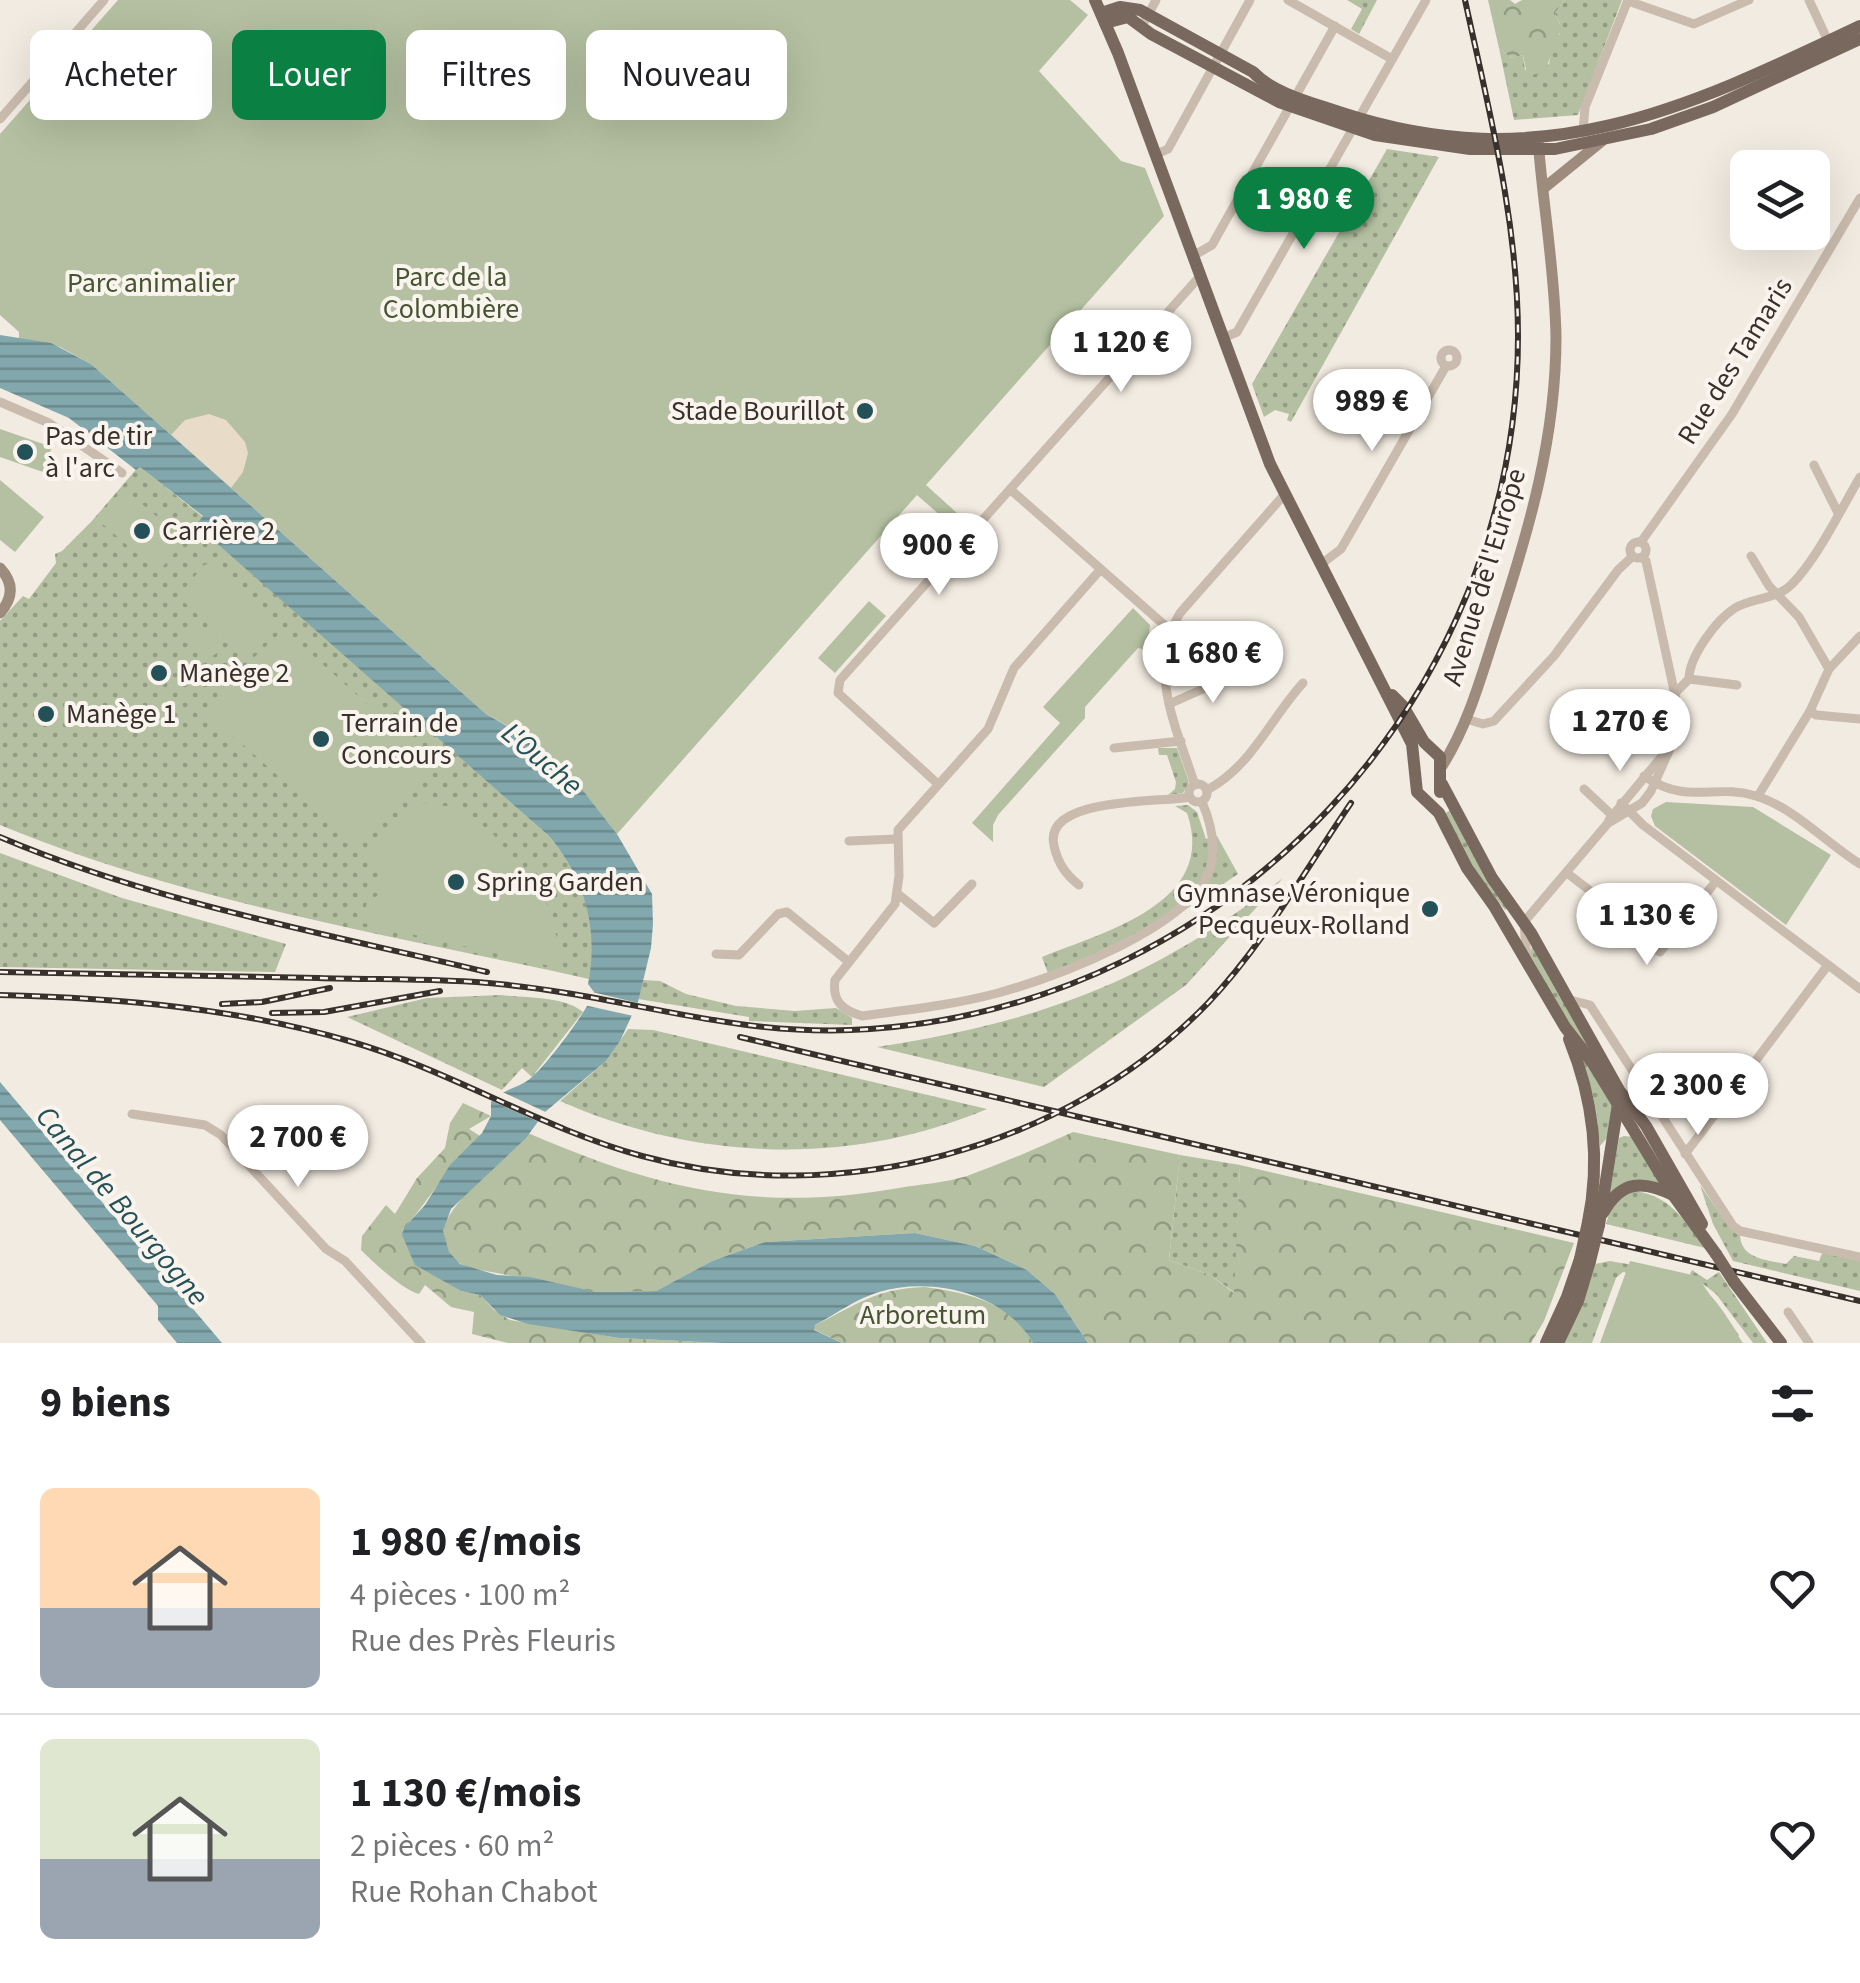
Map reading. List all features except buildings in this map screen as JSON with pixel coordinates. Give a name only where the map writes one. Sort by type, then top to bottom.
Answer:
[{"type":"main road","points":[[1100,12],[1145,20],[1293,101],[1356,124],[1441,147],[1538,144],[1584,138],[1695,101],[1860,26]]},
{"type":"main road","points":[[1100,12],[1257,432],[1284,495],[1387,690],[1416,758],[1415,788],[1440,813],[1467,868],[1494,906],[1565,1027],[1658,1147],[1716,1254]]},
{"type":"main road","points":[[1584,138],[1602,141],[1668,124],[1860,39]]},
{"type":"main road","points":[[1544,188],[1602,141]]},
{"type":"main road","name":"Avenue de l'Europe","points":[[1442,766],[1466,719],[1532,520],[1544,472],[1554,398],[1556,339],[1538,144]]},
{"type":"main road","points":[[0,568],[11,583],[11,594],[0,613]]},
{"type":"main road","points":[[1387,690],[1440,758],[1439,794],[1427,799]]},
{"type":"main road","points":[[1416,758],[1424,750],[1457,738]]},
{"type":"main road","points":[[1442,784],[1492,878],[1524,922],[1570,1000],[1636,1134],[1673,1196],[1780,1343]]},
{"type":"main road","points":[[1565,1027],[1587,1094],[1595,1166],[1594,1223]]},
{"type":"main road","points":[[1558,1343],[1578,1302],[1618,1097]]},
{"type":"main road","points":[[1595,1166],[1619,1134],[1636,1134],[1658,1147]]},
{"type":"main road","points":[[1594,1223],[1628,1187],[1651,1185],[1673,1196]]},
{"type":"main road","points":[[1546,1343],[1585,1260]]},
{"type":"street","points":[[0,119],[104,0]]},
{"type":"street","points":[[1145,20],[1156,0]]},
{"type":"street","points":[[1155,155],[1168,149],[1250,0]]},
{"type":"street","points":[[1288,0],[1392,60]]},
{"type":"street","points":[[1223,338],[1237,332],[1426,0]]},
{"type":"street","points":[[1584,138],[1585,107],[1628,0],[1694,24],[1749,0]]},
{"type":"street","points":[[1808,0],[1828,41]]},
{"type":"street","points":[[1194,256],[1212,244],[1335,26]]},
{"type":"street","name":"Rue des Tamaris","points":[[1638,556],[1646,548],[1641,542],[1732,414],[1860,198]]},
{"type":"street","points":[[938,784],[838,693],[840,680],[1200,275]]},
{"type":"street","points":[[1320,565],[1340,549],[1446,366]]},
{"type":"street","points":[[0,402],[49,423],[122,474]]},
{"type":"street","points":[[1814,466],[1838,513]]},
{"type":"street","points":[[1674,694],[1719,623],[1734,609],[1777,595],[1799,577],[1860,478]]},
{"type":"street","points":[[1012,490],[1170,630]]},
{"type":"street","points":[[1195,785],[1163,676],[1170,630],[1284,495]]},
{"type":"street","points":[[1466,719],[1483,724],[1494,721],[1554,656],[1618,570],[1638,556],[1646,561],[1670,668],[1677,725],[1654,783],[1642,802],[1612,818],[1524,922],[1528,963]]},
{"type":"street","points":[[1751,556],[1777,595],[1799,617],[1829,669]]},
{"type":"street","points":[[1100,570],[1014,668],[988,728],[898,830],[898,894],[890,914],[835,980],[836,998],[848,1012],[862,1016],[997,993],[1084,962],[1154,927],[1189,902],[1210,868],[1213,841],[1202,802]]},
{"type":"street","points":[[1758,796],[1810,711],[1829,669],[1860,636]]},
{"type":"street","points":[[1169,704],[1212,685],[1220,668]]},
{"type":"street","points":[[1670,668],[1736,685]]},
{"type":"street","points":[[1207,790],[1220,783],[1257,748],[1286,701],[1303,683]]},
{"type":"street","points":[[1810,711],[1816,715],[1860,719]]},
{"type":"street","points":[[1114,748],[1181,741]]},
{"type":"street","points":[[1625,808],[1644,776],[1668,750]]},
{"type":"street","points":[[1644,776],[1674,792],[1758,796],[1860,864]]},
{"type":"street","points":[[1190,797],[1190,788],[1201,784],[1207,790],[1202,802]]},
{"type":"street","points":[[1584,789],[1612,818]]},
{"type":"street","points":[[1079,885],[1064,874],[1054,846],[1055,829],[1068,814],[1086,808],[1190,797],[1202,802]]},
{"type":"street","points":[[1625,808],[1860,989]]},
{"type":"street","points":[[850,841],[896,839]]},
{"type":"street","points":[[1567,873],[1619,913],[1647,946],[1660,952],[1716,881]]},
{"type":"street","points":[[898,894],[934,923],[972,884]]},
{"type":"street","points":[[1494,906],[1506,916],[1524,922]]},
{"type":"street","points":[[716,954],[739,955],[778,914],[787,912],[850,962]]},
{"type":"street","points":[[1685,1154],[1828,965]]},
{"type":"street","points":[[1570,1000],[1590,1006],[1736,1229],[1860,1256]]},
{"type":"street","points":[[132,1114],[205,1125],[221,1135],[326,1249],[345,1260],[421,1343]]},
{"type":"street","points":[[1788,1312],[1810,1343]]},
{"type":"green space","name":"Parc de la Colombière","points":[[118,0],[1070,0],[1088,15],[1039,71],[1121,161],[1145,168],[1164,216],[926,485],[968,523],[963,529],[939,528],[941,516],[917,495],[617,834],[574,781],[543,752],[486,714],[91,364],[60,347],[19,339],[19,332],[0,315],[0,134],[30,100],[30,120],[212,120],[212,30],[92,30]]},
{"type":"green space","points":[[1347,0],[1377,0],[1359,34],[1351,29],[1362,9]]},
{"type":"green space","points":[[1488,0],[1510,0],[1515,4],[1522,0],[1565,0],[1555,13],[1562,29],[1542,74],[1527,75],[1523,55],[1511,58],[1499,48]]},
{"type":"green space","points":[[1565,0],[1622,0],[1578,115],[1514,120],[1499,48],[1511,58],[1523,55],[1525,70],[1549,64],[1554,39],[1560,34],[1555,13]]},
{"type":"green space","points":[[1387,149],[1439,157],[1291,422],[1287,420],[1289,414],[1275,410],[1264,417],[1252,384]]},
{"type":"green space","name":"Pas de tir à l'arc","points":[[0,429],[52,447],[43,472],[0,457]]},
{"type":"green space","points":[[139,466],[203,517],[197,524],[549,836],[571,868],[586,903],[592,940],[589,979],[217,896],[144,876],[0,825],[0,621],[23,596],[29,599],[56,563],[55,554],[91,522]]},
{"type":"green space","points":[[0,480],[44,517],[15,552],[0,540]]},
{"type":"green space","name":"Carrière 2","points":[[125,489],[185,541],[158,572],[98,520]]},
{"type":"green space","points":[[957,533],[919,578],[905,565],[927,535]]},
{"type":"green space","points":[[211,563],[274,625],[266,639],[246,653],[241,654],[221,636],[223,647],[213,656],[185,642],[183,632],[192,622],[218,634],[180,594],[204,565]]},
{"type":"green space","points":[[869,601],[886,616],[835,673],[818,658]]},
{"type":"green space","points":[[1133,608],[1150,625],[1147,650],[1138,648],[1085,707],[1085,718],[998,815],[993,825],[993,842],[972,823],[1060,723],[1043,707]]},
{"type":"green space","name":"Terrain de Concours","points":[[280,633],[290,635],[435,765],[355,844],[207,713],[224,686]]},
{"type":"green space","points":[[1158,748],[1177,748],[1189,782],[1183,793],[1168,795],[1176,782],[1167,755],[1159,755]]},
{"type":"green space","points":[[1666,802],[1753,807],[1831,855],[1786,925],[1655,826],[1653,809]]},
{"type":"green space","name":"Spring Garden","points":[[424,803],[459,808],[491,832],[543,892],[557,938],[559,968],[363,923],[367,902],[378,895],[378,873],[370,856]]},
{"type":"green space","points":[[1188,805],[1197,812],[1206,839],[1217,836],[1238,874],[1163,925],[1050,979],[1042,957],[1124,924],[1172,891],[1186,870],[1192,844],[1187,813],[1175,806]]},
{"type":"green space","points":[[1452,809],[1508,908],[1505,910],[1470,864],[1444,814]]},
{"type":"green space","points":[[0,853],[122,898],[286,944],[275,972],[0,967]]},
{"type":"green space","points":[[1283,878],[1186,985],[1044,1087],[877,1047],[991,1025],[1092,992],[1188,944]]},
{"type":"green space","points":[[1532,946],[1611,1083],[1564,1015],[1530,955]]},
{"type":"green space","points":[[643,980],[660,981],[686,994],[736,1006],[795,1011],[836,1008],[852,1018],[852,1025],[749,1021],[749,1017],[638,999]]},
{"type":"green space","points":[[501,995],[555,1000],[583,1012],[532,1077],[522,1068],[502,1090],[347,1017],[427,998]]},
{"type":"green space","points":[[628,1029],[653,1030],[987,1109],[935,1128],[881,1141],[773,1149],[664,1136],[560,1101],[606,1061]]},
{"type":"green space","points":[[1582,1056],[1614,1104],[1608,1137],[1600,1146],[1596,1109]]},
{"type":"green space","points":[[463,1103],[491,1116],[469,1129],[480,1136],[403,1230],[415,1264],[461,1291],[480,1295],[510,1320],[619,1338],[723,1343],[508,1343],[472,1334],[474,1312],[451,1307],[425,1285],[419,1294],[412,1291],[373,1262],[361,1250],[362,1236],[386,1205],[395,1214],[417,1178],[445,1148],[450,1123]]},
{"type":"green space","points":[[1073,1132],[1180,1155],[1169,1260],[1210,1275],[1234,1293],[1240,1165],[1574,1243],[1544,1321],[1531,1343],[1088,1343],[1055,1294],[1027,1270],[975,1246],[915,1233],[765,1242],[712,1261],[656,1291],[596,1292],[470,1268],[448,1254],[442,1237],[448,1218],[462,1199],[528,1133],[665,1182],[709,1191],[800,1198],[848,1195],[959,1178]]},
{"type":"green space","points":[[1634,1137],[1662,1182],[1609,1198],[1619,1138]]},
{"type":"green space","points":[[1180,1155],[1240,1165],[1235,1293],[1210,1275],[1169,1260]]},
{"type":"green space","points":[[1700,1185],[1730,1228],[1740,1234],[1750,1253],[1786,1264],[1794,1256],[1819,1261],[1823,1251],[1860,1260],[1860,1291],[1733,1261],[1713,1224]]},
{"type":"green space","points":[[1630,1191],[1665,1202],[1705,1248],[1606,1224],[1611,1207]]},
{"type":"green space","points":[[1610,1261],[1665,1272],[1697,1285],[1715,1301],[1739,1335],[1734,1343],[1639,1276],[1623,1272],[1616,1278],[1592,1343],[1564,1343],[1595,1264]]},
{"type":"green space","points":[[1630,1261],[1697,1276],[1743,1343],[1600,1343]]},
{"type":"green space","points":[[1692,1270],[1707,1280],[1719,1272],[1767,1343],[1753,1343],[1716,1294],[1690,1274]]},
{"type":"green space","name":"Arboretum","points":[[925,1287],[987,1302],[1013,1318],[1033,1343],[842,1343],[813,1329],[879,1294]]},
{"type":"shaded area","points":[[209,414],[226,420],[245,442],[248,453],[243,472],[231,488],[171,435],[185,420]]},
{"type":"water","name":"L'Ouche","points":[[0,335],[51,343],[91,364],[486,714],[530,739],[570,774],[617,834],[652,894],[651,948],[638,1002],[620,1041],[606,1061],[545,1112],[526,1138],[451,1209],[443,1231],[449,1252],[460,1264],[497,1275],[530,1277],[596,1292],[656,1291],[712,1261],[765,1242],[915,1233],[975,1246],[1027,1270],[1055,1294],[1088,1343],[1033,1343],[1020,1326],[986,1301],[965,1293],[921,1286],[879,1292],[815,1325],[814,1330],[842,1343],[619,1338],[528,1324],[500,1315],[480,1295],[461,1291],[415,1265],[402,1235],[404,1228],[425,1205],[450,1165],[482,1133],[491,1116],[491,1102],[539,1070],[576,1023],[594,992],[588,984],[590,924],[580,887],[549,836],[196,525],[203,516],[69,418],[0,388]]},
{"type":"water","name":"Canal de Bourgogne","points":[[0,1082],[222,1343],[177,1343],[158,1320],[158,1306],[0,1120]]},
{"type":"pier","points":[[588,991],[642,1004],[638,1017],[584,1005]]},
{"type":"pier","points":[[496,1089],[552,1115],[541,1123],[488,1099]]},
{"type":"railway","points":[[0,972],[476,982],[774,1028],[870,1029],[1001,1007],[1123,961],[1233,894],[1329,809],[1408,708],[1467,593],[1505,469],[1518,336],[1517,293],[1508,208],[1465,0]]},
{"type":"railway","points":[[0,995],[176,1007],[306,1030],[386,1053],[567,1130],[642,1156],[717,1171],[793,1176],[870,1170],[945,1155],[1018,1130],[1087,1097],[1151,1054],[1208,1003],[1248,956],[1351,803]]},
{"type":"railway","points":[[0,837],[179,898],[487,972]]},
{"type":"railway","points":[[222,1004],[262,1002],[330,988]]},
{"type":"railway","points":[[272,1013],[324,1012],[440,991]]},
{"type":"railway","points":[[740,1037],[1860,1301]]},
{"type":"place","name":"Stade Bourillot","points":[[865,411]]},
{"type":"place","name":"Pas de tir à l'arc","points":[[25,452]]},
{"type":"place","name":"Carrière 2","points":[[142,531]]},
{"type":"place","name":"Manège 2","points":[[159,673]]},
{"type":"place","name":"Manège 1","points":[[46,714]]},
{"type":"place","name":"Terrain de Concours","points":[[321,739]]},
{"type":"place","name":"Spring Garden","points":[[456,882]]},
{"type":"place","name":"Gymnase Véronique Pecqueux-Rolland","points":[[1430,909]]},
{"type":"park label","name":"Parc animalier","points":[[151,283]]}]
